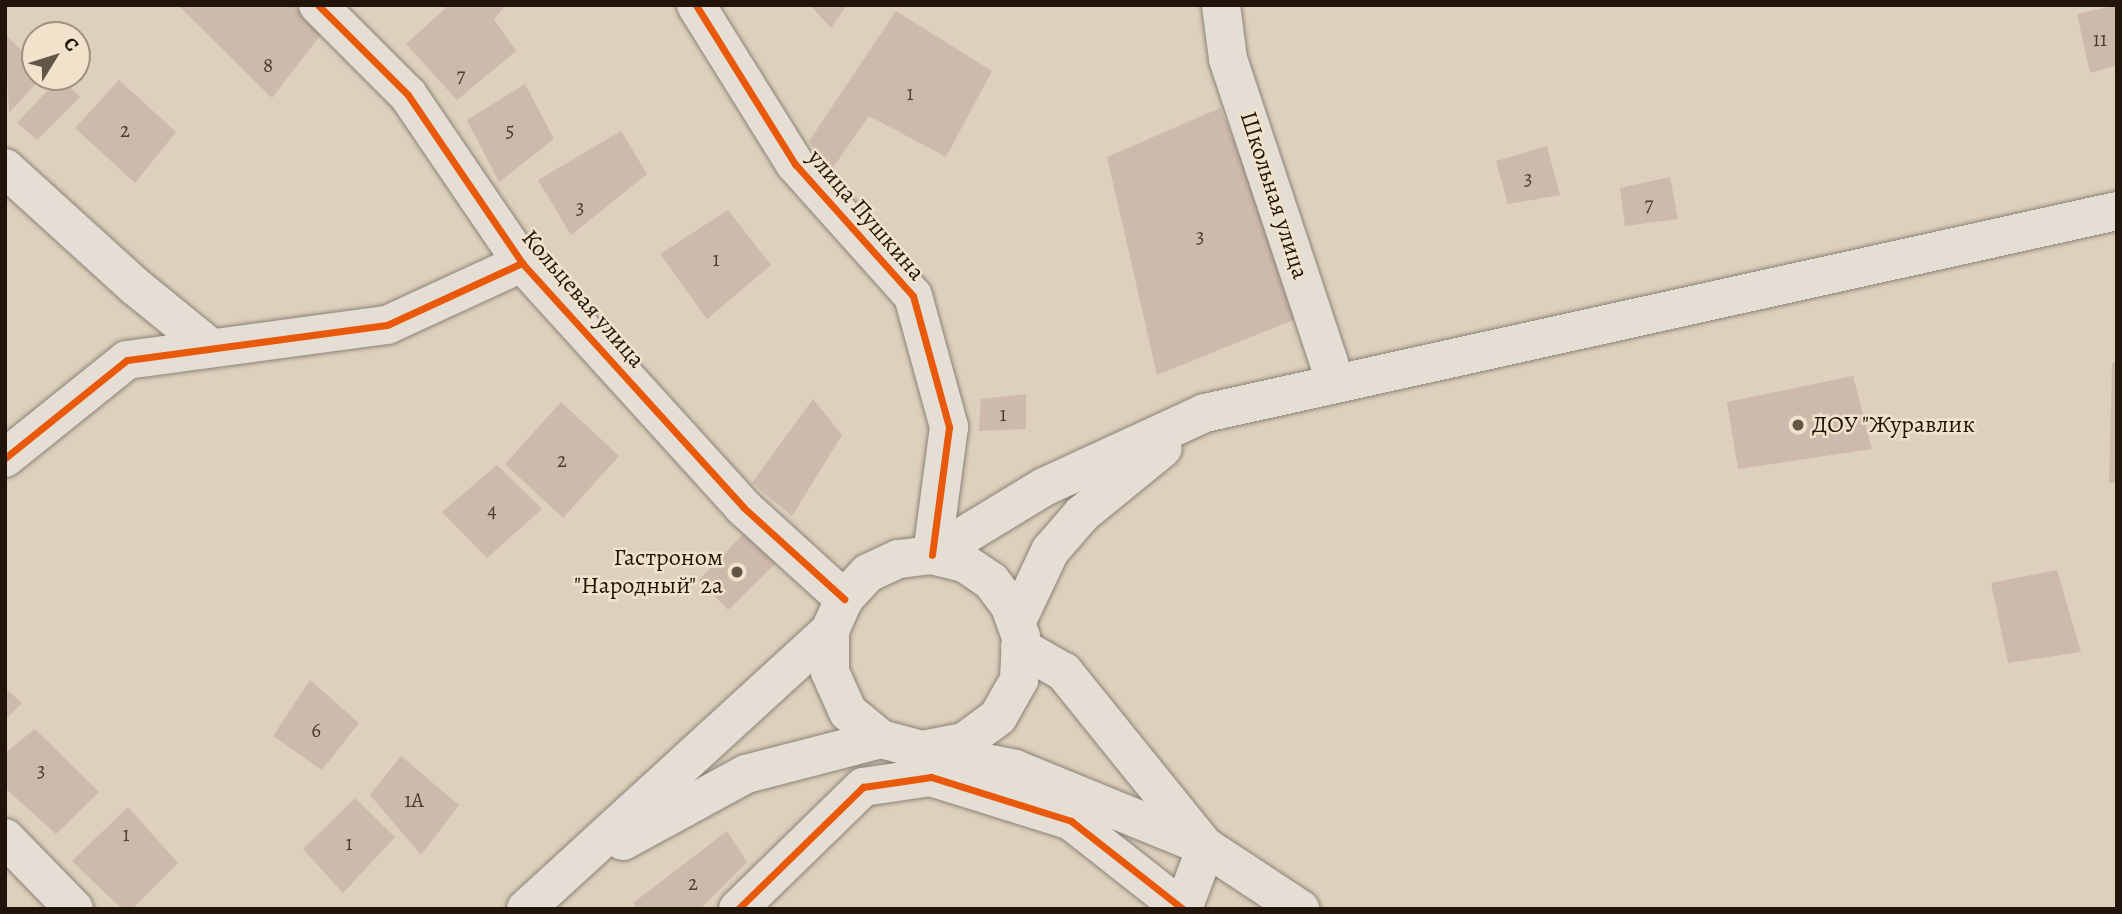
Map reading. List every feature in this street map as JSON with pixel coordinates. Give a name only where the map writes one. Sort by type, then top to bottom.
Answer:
[{"type":"main road","name":"Кольцевая улица","points":[[318,5],[408,95],[522,263],[837,614]]},
{"type":"main road","name":"улица Пушкина","points":[[696,5],[795,164],[913,296],[949,427],[932,555]]},
{"type":"main road","name":"Школьная улица","points":[[1222,5],[1228,59],[1336,383]]},
{"type":"main road","points":[[5,168],[135,287],[211,348]]},
{"type":"main road","points":[[932,555],[1044,487],[1205,413],[2117,211]]},
{"type":"main road","points":[[5,458],[127,360],[387,325],[522,263]]},
{"type":"main road","points":[[1018,635],[1050,551],[1082,514],[1205,413]]},
{"type":"main road","points":[[526,909],[575,866],[837,614],[878,568],[898,559],[932,555],[964,563],[990,581],[1010,606],[1018,635],[1019,680],[998,717],[964,742],[922,750]]},
{"type":"main road","points":[[837,614],[830,672],[848,712],[881,739],[1015,769],[1206,848],[1300,909]]},
{"type":"main road","points":[[1018,635],[1064,672],[1206,848]]},
{"type":"main road","points":[[575,866],[746,774],[881,739]]},
{"type":"main road","points":[[738,909],[863,787],[932,777],[1071,821],[1183,909],[1206,848]]},
{"type":"main road","points":[[5,838],[74,909]]},
{"type":"building","points":[[178,5],[293,5],[322,33],[272,98]]},
{"type":"building","points":[[449,5],[506,5],[494,19],[516,51],[457,100],[406,44]]},
{"type":"building","points":[[810,5],[847,5],[831,28]]},
{"type":"building","points":[[2117,5],[2117,65],[2090,73],[2077,14]]},
{"type":"building","points":[[896,11],[992,71],[946,157],[869,116],[830,172],[809,141]]},
{"type":"building","points":[[5,34],[21,50],[21,91],[29,91],[9,113]]},
{"type":"building","points":[[119,80],[176,132],[135,183],[75,128]]},
{"type":"building","points":[[525,84],[554,139],[499,182],[467,120]]},
{"type":"building","points":[[47,91],[74,91],[80,97],[37,140],[17,123]]},
{"type":"building","points":[[1220,108],[1308,314],[1157,375],[1107,157]]},
{"type":"building","points":[[621,131],[647,174],[571,235],[538,180]]},
{"type":"building","points":[[1547,146],[1560,195],[1508,204],[1496,161]]},
{"type":"building","points":[[1670,177],[1678,219],[1625,226],[1620,188]]},
{"type":"building","points":[[728,210],[771,265],[707,319],[660,254]]},
{"type":"building","points":[[2112,363],[2117,363],[2117,483],[2109,483]]},
{"type":"building","name":"ДОУ \"Журавлик","points":[[1853,376],[1872,449],[1738,469],[1727,402]]},
{"type":"building","points":[[1026,394],[1026,429],[979,431],[981,399]]},
{"type":"building","points":[[813,399],[842,435],[792,516],[752,483]]},
{"type":"building","points":[[561,402],[619,456],[563,518],[505,464]]},
{"type":"building","points":[[497,465],[542,509],[487,558],[442,512]]},
{"type":"building","name":"Гастроном \"Народный\" 2а","points":[[746,531],[776,563],[728,610],[699,580]]},
{"type":"building","points":[[2057,570],[2081,652],[2008,663],[1991,583]]},
{"type":"building","points":[[310,680],[359,723],[322,770],[273,736]]},
{"type":"building","points":[[5,688],[22,703],[5,720]]},
{"type":"building","points":[[35,729],[99,792],[56,834],[5,788],[5,753]]},
{"type":"building","points":[[401,756],[459,805],[421,855],[370,795]]},
{"type":"building","points":[[355,798],[395,837],[343,893],[303,849]]},
{"type":"building","points":[[128,807],[178,863],[132,909],[122,909],[72,861]]},
{"type":"building","points":[[727,831],[747,862],[700,909],[638,909],[633,903]]},
{"type":"cycle path","points":[[318,5],[408,95],[522,263],[743,507],[844,599]]},
{"type":"cycle path","points":[[696,5],[795,164],[913,296],[949,427],[932,555]]},
{"type":"cycle path","points":[[5,458],[127,360],[387,325],[522,263]]},
{"type":"cycle path","points":[[738,909],[863,787],[931,777],[1071,821],[1183,909]]},
{"type":"place","name":"ДОУ \"Журавлик","points":[[1798,425]]},
{"type":"place","name":"Гастроном \"Народный\" 2а","points":[[737,572]]}]
